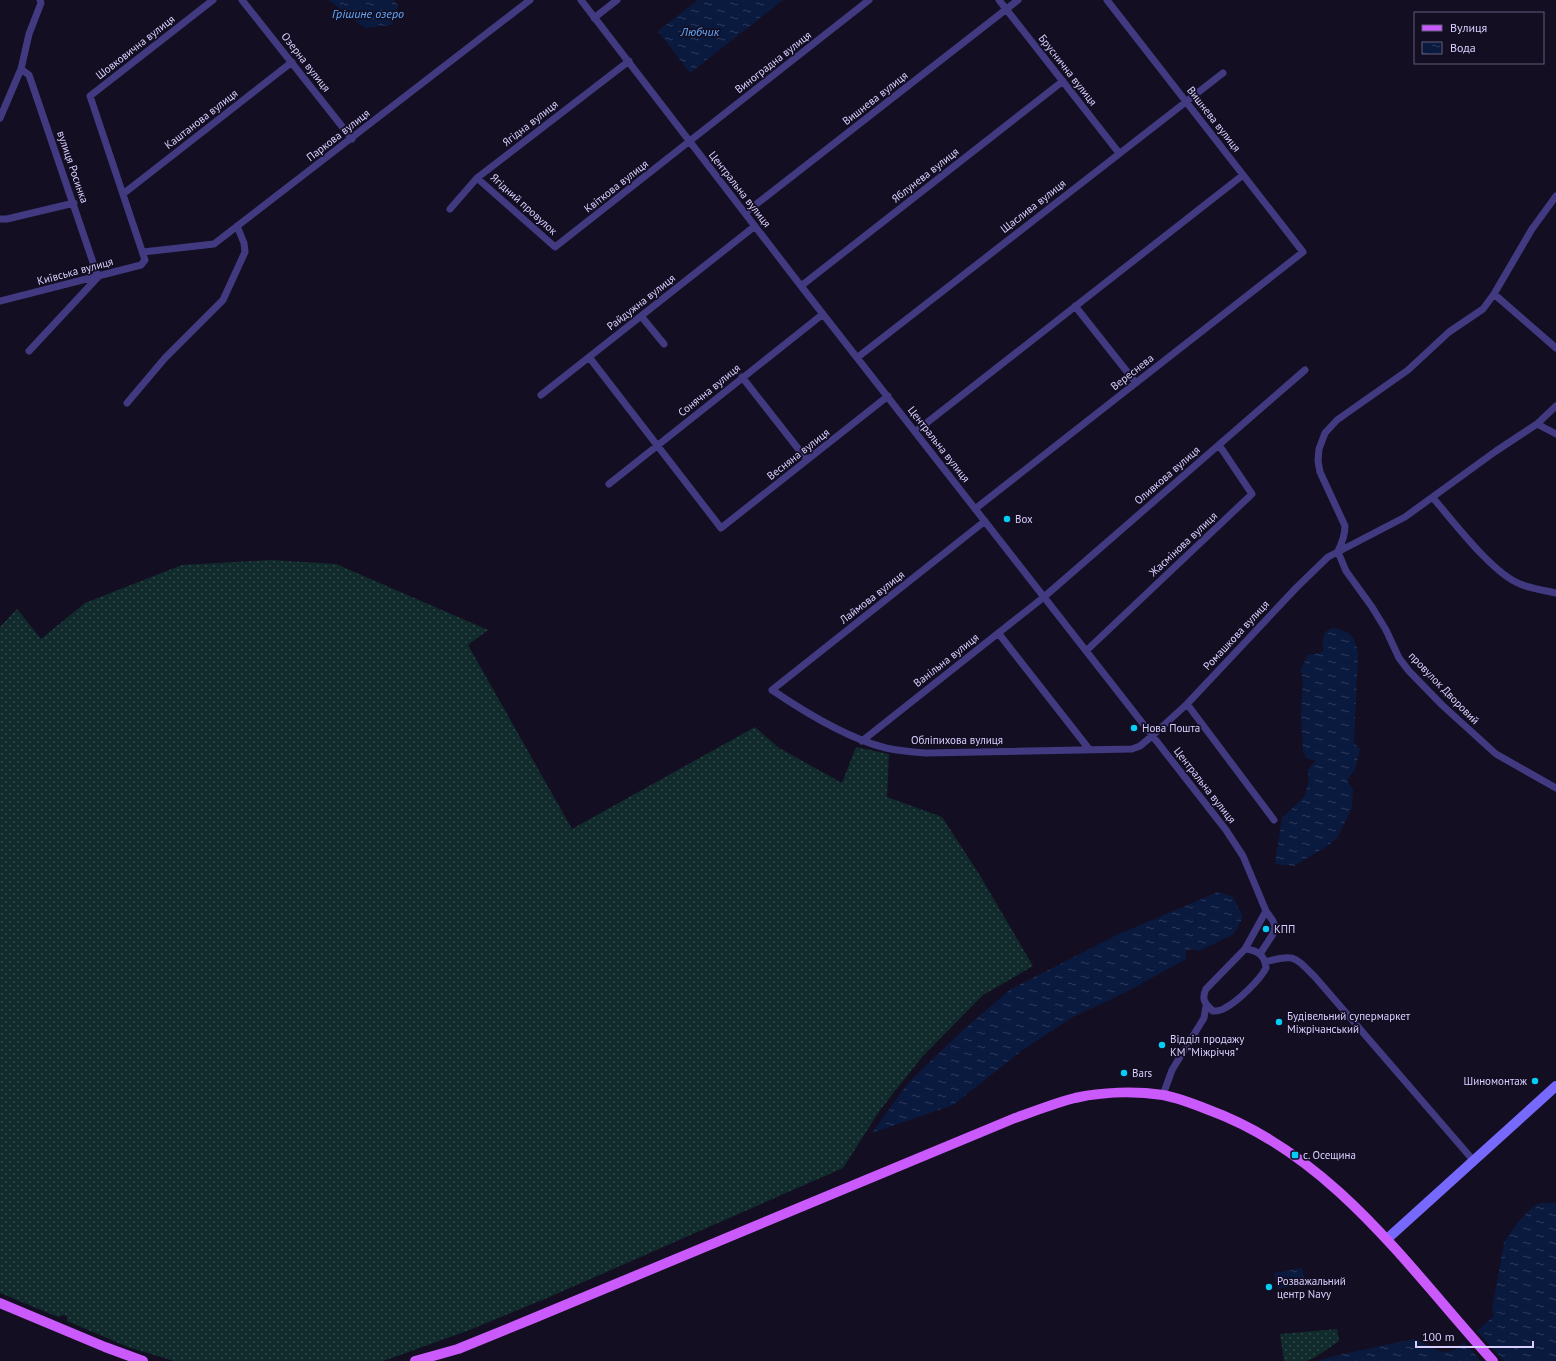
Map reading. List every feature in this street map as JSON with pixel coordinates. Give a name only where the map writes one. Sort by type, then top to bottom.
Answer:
[{"type":"main road","points":[[415,1361],[465,1346],[990,1128],[1076,1098],[1127,1093],[1163,1096],[1193,1104],[1223,1115],[1255,1130],[1283,1147],[1316,1171],[1387,1239],[1493,1361]]},
{"type":"main road","points":[[0,1303],[104,1347],[143,1361]]},
{"type":"street","points":[[0,118],[21,69],[29,34],[40,0]]},
{"type":"street","name":"Шовковична вулиця","points":[[123,194],[90,96],[213,0]]},
{"type":"street","name":"Озерна вулиця","points":[[242,0],[352,139]]},
{"type":"street","name":"Паркова вулиця","points":[[144,252],[214,244],[352,139],[530,0]]},
{"type":"street","name":"Центральна вулиця","points":[[581,0],[801,286],[858,357],[1226,830],[1242,856],[1275,927],[1273,934],[1260,954]]},
{"type":"street","points":[[594,18],[617,0]]},
{"type":"street","name":"Виноградна вулиця","points":[[690,142],[870,0]]},
{"type":"street","name":"Бруснична вулиця","points":[[999,0],[1119,153]]},
{"type":"street","name":"Вишнева вулиця","points":[[745,213],[1018,0]]},
{"type":"street","name":"Вишнева вулиця","points":[[1107,0],[1303,252]]},
{"type":"street","name":"Ягідна вулиця","points":[[450,209],[477,178],[629,61]]},
{"type":"street","name":"Каштанова вулиця","points":[[123,194],[292,62]]},
{"type":"street","name":"вулиця Росинка","points":[[21,69],[29,75],[74,203],[98,277]]},
{"type":"street","name":"Щаслива вулиця","points":[[858,357],[1223,73]]},
{"type":"street","name":"Яблунева вулиця","points":[[801,286],[1063,81]]},
{"type":"street","name":"Квіткова вулиця","points":[[555,247],[690,142]]},
{"type":"street","points":[[915,432],[1243,175]]},
{"type":"street","name":"Ягідний провулок","points":[[477,178],[555,247]]},
{"type":"street","points":[[123,194],[144,252]]},
{"type":"street","points":[[1338,552],[1345,532],[1344,526],[1320,472],[1318,461],[1319,449],[1325,433],[1337,420],[1408,370],[1449,332],[1483,308],[1494,294],[1532,229],[1556,196]]},
{"type":"street","points":[[0,219],[7,219],[74,203]]},
{"type":"street","points":[[126,403],[165,358],[223,300],[245,252],[244,243],[237,226]]},
{"type":"street","name":"Райдужна вулиця","points":[[541,395],[755,226]]},
{"type":"street","name":"Київська вулиця","points":[[0,301],[141,265],[145,260],[144,252]]},
{"type":"street","name":"Вереснева","points":[[975,509],[1303,252]]},
{"type":"street","points":[[29,351],[98,277]]},
{"type":"street","points":[[1494,294],[1556,348]]},
{"type":"street","points":[[1075,306],[1136,383]]},
{"type":"street","name":"Сонячна вулиця","points":[[609,484],[823,314]]},
{"type":"street","points":[[641,316],[664,344]]},
{"type":"street","points":[[589,358],[657,445]]},
{"type":"street","name":"Оливкова вулиця","points":[[1044,597],[1305,370]]},
{"type":"street","points":[[742,377],[807,460]]},
{"type":"street","name":"Весняна вулиця","points":[[657,445],[721,528],[888,396]]},
{"type":"street","name":"Ромашкова вулиця","points":[[1152,736],[1187,704],[1296,588],[1328,557],[1405,517],[1496,451],[1537,424],[1556,406]]},
{"type":"street","points":[[1537,424],[1556,434]]},
{"type":"street","name":"Жасмінова вулиця","points":[[1086,651],[1252,494],[1219,445]]},
{"type":"street","points":[[1433,498],[1490,563],[1508,578],[1520,584],[1556,593]]},
{"type":"street","name":"Лаймова вулиця","points":[[772,690],[985,521]]},
{"type":"street","name":"провулок Дворовий","points":[[1338,552],[1346,571],[1372,607],[1386,630],[1399,658],[1409,671],[1447,710],[1496,754],[1556,788]]},
{"type":"street","name":"Ванільна вулиця","points":[[862,741],[1044,597]]},
{"type":"street","points":[[999,634],[1089,749]]},
{"type":"street","name":"Обліпихова вулиця","points":[[772,690],[816,717],[862,741],[902,751],[926,753],[1132,749],[1140,746],[1152,736]]},
{"type":"street","points":[[1187,704],[1274,820]]},
{"type":"street","points":[[1245,949],[1251,949],[1260,954],[1265,962],[1266,968],[1263,974],[1255,983],[1226,1008],[1220,1011],[1213,1011],[1206,1006],[1203,999],[1203,994],[1206,989],[1245,949],[1266,910]]},
{"type":"street","points":[[1265,962],[1287,957],[1297,959],[1315,977],[1473,1160]]},
{"type":"street","points":[[1204,1018],[1206,1006]]},
{"type":"street","points":[[1163,1096],[1172,1070],[1204,1018],[1213,1011]]},
{"type":"street","points":[[1387,1239],[1556,1086]]},
{"type":"green space","points":[[271,560],[336,564],[488,630],[468,645],[572,829],[755,727],[779,748],[842,783],[856,747],[889,754],[887,797],[942,817],[979,874],[1033,966],[983,995],[922,1057],[880,1110],[843,1168],[547,1298],[467,1331],[383,1361],[174,1361],[128,1347],[67,1321],[67,1316],[63,1315],[58,1317],[0,1293],[0,627],[17,609],[41,639],[85,603],[182,565]]},
{"type":"green space","points":[[1337,1329],[1339,1341],[1314,1358],[1306,1361],[1284,1361],[1280,1334]]},
{"type":"water","name":"Грішине озеро","points":[[329,0],[393,0],[398,5],[396,17],[391,25],[365,28]]},
{"type":"water","name":"Любчик","points":[[698,0],[783,0],[690,73],[658,31]]},
{"type":"water","points":[[1332,628],[1344,631],[1352,636],[1356,644],[1358,656],[1354,743],[1360,749],[1355,769],[1347,781],[1353,789],[1352,808],[1337,838],[1326,847],[1294,866],[1275,864],[1282,818],[1304,797],[1309,781],[1308,769],[1316,761],[1306,758],[1303,751],[1301,718],[1303,678],[1300,670],[1308,655],[1320,653],[1323,650],[1324,634]]},
{"type":"water","points":[[1218,892],[1233,897],[1243,917],[1234,934],[1199,951],[1192,949],[1186,951],[1186,959],[1126,992],[1073,1017],[1021,1051],[953,1105],[872,1133],[908,1083],[963,1030],[1011,989],[1119,934]]},
{"type":"water","points":[[1541,1203],[1556,1203],[1556,1361],[1318,1361],[1334,1356],[1413,1339],[1439,1351],[1444,1352],[1456,1349],[1494,1316],[1492,1310],[1504,1243],[1525,1214]]},
{"type":"water","points":[[1302,1268],[1305,1284],[1277,1289],[1274,1273]]},
{"type":"pier","points":[[1475,1329],[1504,1361],[1481,1361],[1462,1340]]},
{"type":"place","name":"Box","points":[[1007,519]]},
{"type":"place","name":"Нова Пошта","points":[[1134,728]]},
{"type":"place","name":"КПП","points":[[1266,929]]},
{"type":"place","name":"Будівельний супермаркет Міжрічанський","points":[[1279,1022]]},
{"type":"place","name":"Відділ продажу КМ \"Міжріччя\"","points":[[1162,1045]]},
{"type":"place","name":"Bars","points":[[1124,1073]]},
{"type":"place","name":"Шиномонтаж","points":[[1535,1081]]},
{"type":"place","name":"с. Осещина","points":[[1295,1155]]},
{"type":"place","name":"Розважальний центр Navy","points":[[1269,1287]]}]
